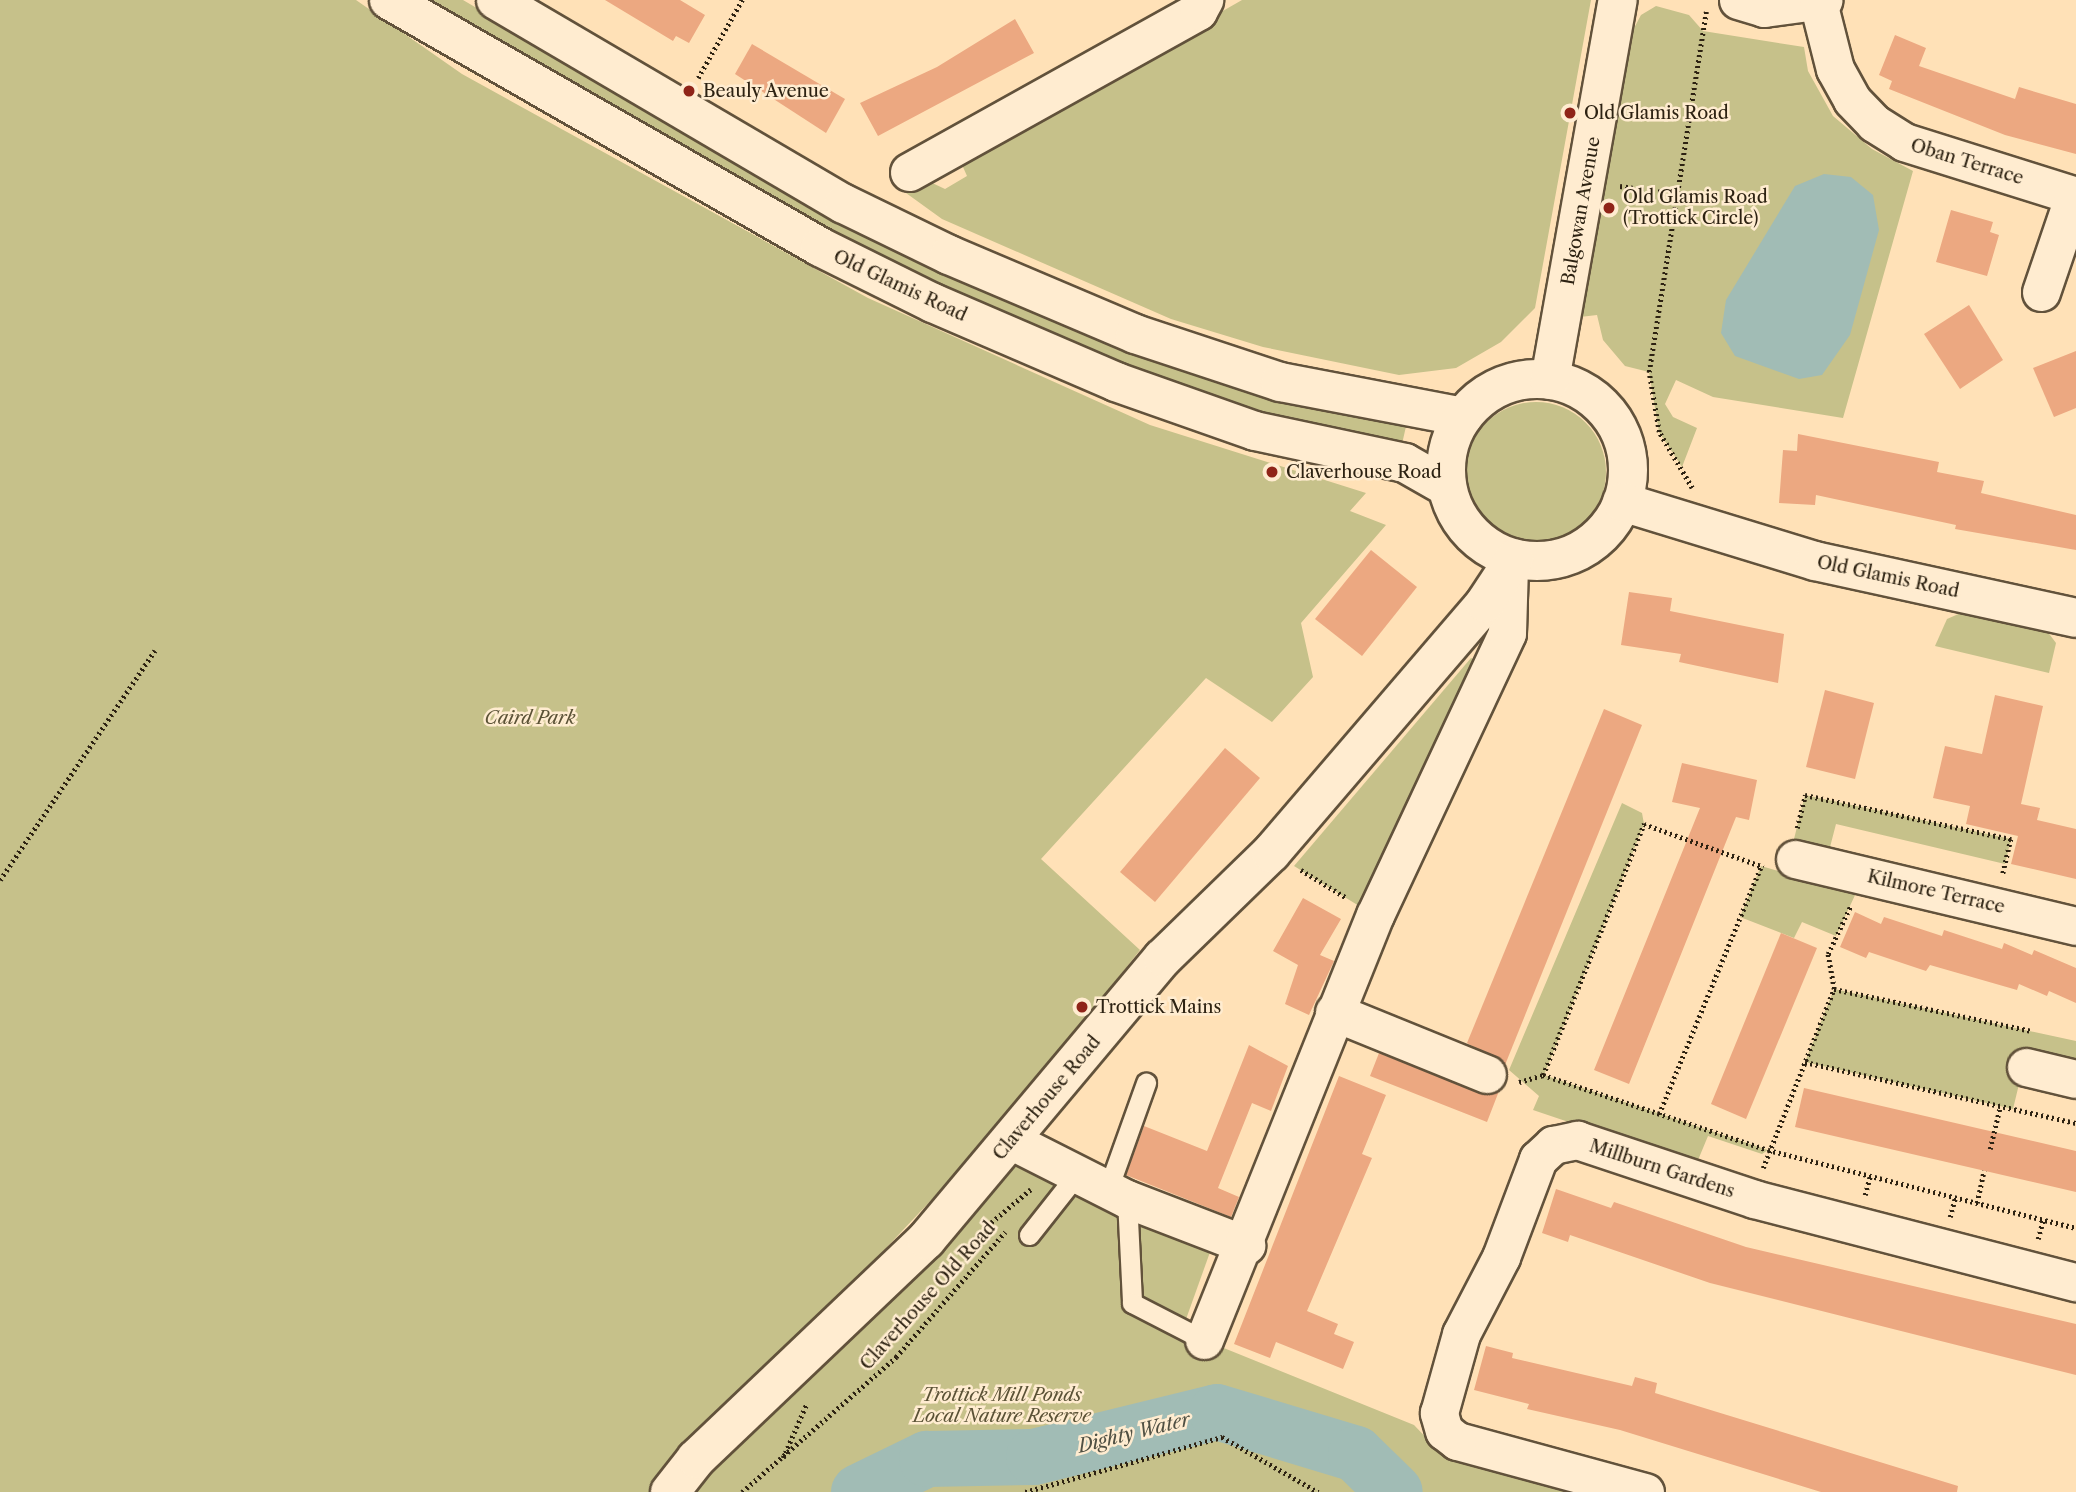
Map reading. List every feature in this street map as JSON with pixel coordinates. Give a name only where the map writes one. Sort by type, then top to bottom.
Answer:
[{"type":"street","name":"Old Glamis Road","points":[[389,0],[820,247],[933,303],[1116,382],[1255,431],[1405,463],[1447,487]]},
{"type":"street","points":[[496,0],[844,204],[1135,334],[1280,382],[1463,417]]},
{"type":"street","points":[[934,170],[1198,10],[1204,0]]},
{"type":"street","name":"Balgowan Avenue","points":[[1550,380],[1618,0]]},
{"type":"street","points":[[1738,0],[1764,8],[1821,1]]},
{"type":"street","name":"Oban Terrace","points":[[1821,1],[1835,69],[1852,100],[1874,123],[1904,142],[2075,195],[2041,292]]},
{"type":"street","points":[[1550,380],[1580,389],[1605,409],[1622,436],[1628,468],[1622,502],[1606,530],[1582,550],[1556,560],[1512,563],[1470,533],[1447,487],[1448,450],[1463,417],[1485,395],[1516,381],[1550,380]]},
{"type":"street","name":"Old Glamis Road","points":[[1622,502],[1686,525],[1815,561],[2076,618]]},
{"type":"street","points":[[1204,1340],[1246,1245],[1334,1012],[1375,915],[1507,633],[1512,563]]},
{"type":"street","name":"Claverhouse Road","points":[[670,1492],[696,1459],[926,1240],[1012,1141],[1163,958],[1271,853],[1512,563]]},
{"type":"street","name":"Kilmore Terrace","points":[[1781,860],[1865,876],[2076,926]]},
{"type":"street","points":[[1334,1012],[1487,1074]]},
{"type":"street","points":[[2026,1067],[2076,1079]]},
{"type":"street","name":"Millburn Gardens","points":[[1645,1492],[1457,1441],[1444,1431],[1439,1413],[1461,1335],[1501,1257],[1538,1159],[1553,1145],[1577,1140],[1754,1199],[2076,1282]]},
{"type":"street","points":[[1012,1141],[1104,1187],[1246,1245]]},
{"type":"lane","points":[[1029,1235],[1104,1187],[1146,1083]]},
{"type":"lane","points":[[1104,1187],[1132,1303],[1204,1340]]},
{"type":"path","points":[[680,109],[742,0]]},
{"type":"path","points":[[1686,525],[1695,496],[1659,432],[1649,396],[1675,194],[1708,0]]},
{"type":"path","points":[[1587,180],[1675,194]]},
{"type":"path","points":[[0,880],[155,650]]},
{"type":"path","points":[[1659,1114],[1781,860],[1805,795],[2011,839],[1995,907]]},
{"type":"path","points":[[1544,1075],[1644,824],[1781,860]]},
{"type":"path","points":[[1271,853],[1375,915]]},
{"type":"path","points":[[1754,1199],[1768,1150],[1834,989],[1828,954],[1865,876]]},
{"type":"path","points":[[1834,989],[2044,1034]]},
{"type":"path","points":[[1805,1062],[2076,1123]]},
{"type":"path","points":[[1487,1074],[1518,1082],[1544,1075],[1768,1150],[2076,1228]]},
{"type":"path","points":[[1990,1149],[2000,1107]]},
{"type":"path","points":[[1977,1203],[1984,1171]]},
{"type":"path","name":"Claverhouse Old Road","points":[[742,1492],[896,1357],[1010,1226]]},
{"type":"path","points":[[1025,1492],[1222,1437],[1318,1492]]},
{"type":"green space","name":"Caird Park","points":[[0,0],[356,0],[462,74],[868,298],[1150,425],[1366,493],[1350,511],[1386,525],[1301,623],[1313,677],[1272,722],[1206,678],[1041,859],[1140,950],[1001,1126],[656,1492],[0,1492]]},
{"type":"green space","points":[[420,0],[463,0],[837,219],[1407,422],[1402,444],[1261,416],[1125,368],[881,264]]},
{"type":"green space","points":[[1242,0],[1591,0],[1535,308],[1501,342],[1456,368],[1399,375],[1263,347],[1171,319],[942,219],[906,193],[928,181],[945,189],[967,176],[963,167],[968,157]]},
{"type":"green space","points":[[1656,6],[1689,15],[1703,31],[1804,47],[1808,71],[1833,116],[1872,149],[1913,171],[1843,418],[1713,397],[1676,380],[1665,404],[1673,417],[1697,428],[1682,467],[1659,432],[1649,372],[1625,366],[1603,340],[1597,315],[1580,317],[1626,28],[1633,30],[1641,15]]},
{"type":"green space","points":[[1536,402],[1563,408],[1585,423],[1600,445],[1606,472],[1600,499],[1585,521],[1563,536],[1536,542],[1509,536],[1487,521],[1472,499],[1466,472],[1472,445],[1487,423],[1509,408]]},
{"type":"green space","points":[[1963,612],[2047,631],[2056,643],[2049,673],[1935,646],[1947,619]]},
{"type":"green space","points":[[1471,658],[1481,663],[1364,909],[1294,866]]},
{"type":"green space","points":[[1805,795],[2011,839],[2005,864],[1836,824],[1829,851],[1793,843]]},
{"type":"green space","points":[[1622,803],[1642,813],[1644,824],[1544,1075],[1768,1150],[1762,1154],[1708,1136],[1696,1165],[1533,1110],[1539,1096],[1509,1070]]},
{"type":"green space","points":[[1761,866],[1856,893],[1836,936],[1802,922],[1794,938],[1740,917]]},
{"type":"green space","points":[[1834,989],[2076,1041],[2076,1067],[2020,1080],[2013,1109],[1805,1062]]},
{"type":"green space","name":"Trottick Mill Ponds Local Nature Reserve","points":[[1012,1141],[1127,1199],[1132,1303],[1204,1340],[1414,1425],[1437,1449],[1594,1492],[670,1492]]},
{"type":"green space","points":[[1138,1210],[1214,1241],[1185,1322],[1144,1304]]},
{"type":"water","points":[[1824,174],[1851,177],[1873,195],[1879,230],[1850,335],[1822,375],[1799,379],[1735,356],[1721,333],[1726,300],[1795,186]]},
{"type":"building","points":[[605,0],[680,0],[705,15],[689,43],[676,36],[673,41]]},
{"type":"building","points":[[1015,19],[1034,53],[878,136],[860,103],[937,67]]},
{"type":"building","points":[[1895,35],[1926,48],[1919,66],[2015,99],[2019,87],[2076,104],[2076,154],[2005,135],[1889,89],[1892,81],[1879,75]]},
{"type":"building","points":[[752,44],[845,99],[826,133],[735,74]]},
{"type":"building","points":[[1951,210],[1993,222],[1990,232],[1999,235],[1987,276],[1936,262]]},
{"type":"building","points":[[1969,305],[2003,360],[1960,389],[1924,334]]},
{"type":"building","points":[[2076,351],[2076,408],[2054,417],[2033,368]]},
{"type":"building","points":[[1798,434],[1939,462],[1937,472],[1984,481],[1981,493],[2076,515],[2076,550],[1955,529],[1956,525],[1816,495],[1815,505],[1779,503],[1783,450],[1797,451]]},
{"type":"building","points":[[1371,550],[1417,587],[1362,656],[1315,619]]},
{"type":"building","points":[[1629,592],[1672,598],[1670,611],[1784,634],[1778,683],[1679,662],[1681,654],[1621,645]]},
{"type":"building","points":[[1825,690],[1874,703],[1855,779],[1806,767]]},
{"type":"building","points":[[1995,695],[2043,706],[2021,804],[2040,808],[2037,820],[2076,829],[2076,879],[2011,864],[2018,836],[1966,824],[1970,806],[1933,798],[1945,746],[1982,754]]},
{"type":"building","points":[[1604,709],[1642,725],[1505,1065],[1467,1043]]},
{"type":"building","points":[[1225,748],[1260,778],[1155,902],[1120,872]]},
{"type":"building","points":[[1682,763],[1757,780],[1749,820],[1736,817],[1629,1084],[1594,1070],[1700,808],[1672,802]]},
{"type":"building","points":[[1303,898],[1341,919],[1320,955],[1334,961],[1309,1015],[1285,1004],[1298,965],[1273,951]]},
{"type":"building","points":[[1855,912],[1881,924],[1884,917],[1942,936],[1944,930],[2002,949],[2004,943],[2032,955],[2034,950],[2076,968],[2076,1003],[2049,991],[2047,996],[2019,984],[2017,990],[1930,965],[1926,971],[1869,952],[1866,958],[1840,947]]},
{"type":"building","points":[[1781,933],[1817,948],[1746,1119],[1711,1104]]},
{"type":"building","points":[[1249,1045],[1288,1066],[1271,1111],[1252,1103],[1218,1188],[1239,1197],[1231,1217],[1126,1175],[1144,1126],[1207,1151]]},
{"type":"building","points":[[1379,1053],[1479,1093],[1499,1091],[1487,1122],[1370,1076]]},
{"type":"building","points":[[1339,1076],[1386,1095],[1362,1154],[1372,1158],[1307,1311],[1338,1324],[1334,1334],[1354,1342],[1343,1369],[1276,1342],[1270,1358],[1234,1344]]},
{"type":"building","points":[[1804,1088],[2076,1151],[2076,1192],[1795,1127]]},
{"type":"building","points":[[1556,1189],[1611,1208],[1614,1202],[1746,1247],[2076,1324],[2076,1375],[1710,1283],[1570,1235],[1568,1242],[1542,1233]]},
{"type":"building","points":[[1486,1346],[1513,1353],[1512,1358],[1632,1386],[1635,1377],[1657,1383],[1655,1393],[1958,1486],[1957,1492],[1821,1492],[1620,1430],[1527,1409],[1529,1404],[1474,1390]]},
{"type":"waterway","name":"Dighty Water","points":[[859,1492],[927,1459],[1034,1457],[1217,1412],[1356,1454],[1395,1492]]},
{"type":"place","name":"Beauly Avenue","points":[[689,91]]},
{"type":"place","name":"Old Glamis Road","points":[[1570,113]]},
{"type":"place","name":"Old Glamis Road (Trottick Circle)","points":[[1609,208]]},
{"type":"place","name":"Claverhouse Road","points":[[1272,472]]},
{"type":"place","name":"Trottick Mains","points":[[1082,1007]]}]
